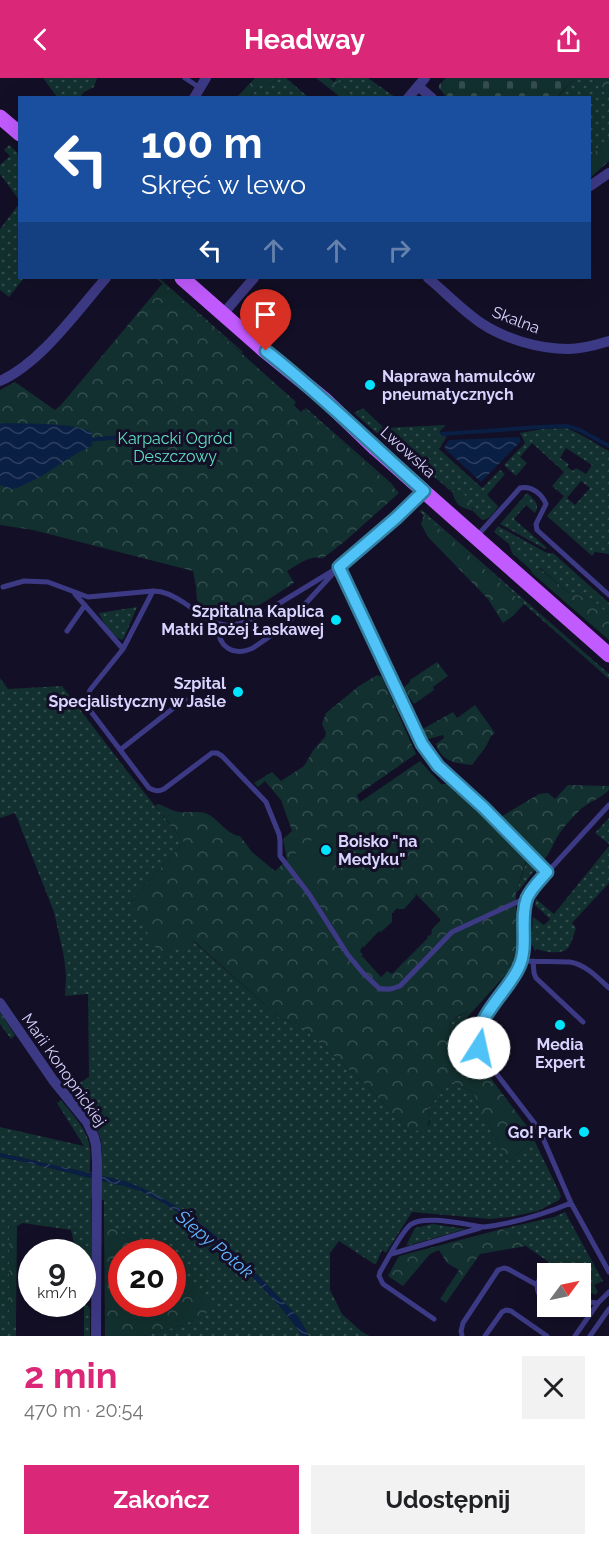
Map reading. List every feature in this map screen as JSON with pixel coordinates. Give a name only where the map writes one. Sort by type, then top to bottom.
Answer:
[{"type":"main road","points":[[0,117],[18,132]]},
{"type":"main road","name":"Lwowska","points":[[183,279],[324,399],[424,491],[609,654]]},
{"type":"street","points":[[410,96],[424,81],[431,96]]},
{"type":"street","points":[[591,185],[609,173]]},
{"type":"street","points":[[0,381],[14,374],[35,358],[105,279]]},
{"type":"street","points":[[223,314],[253,279]]},
{"type":"street","name":"Skalna","points":[[429,279],[479,321],[506,336],[548,348],[567,349],[588,347],[609,341]]},
{"type":"street","name":"Marii Konopnickiej","points":[[0,1003],[48,1074],[87,1122],[94,1137],[96,1145],[96,1336]]},
{"type":"lane","points":[[185,78],[200,88]]},
{"type":"lane","points":[[476,537],[520,488],[531,488],[542,497],[546,504],[536,524],[537,530],[609,595]]},
{"type":"lane","points":[[218,624],[219,639],[228,648],[243,651],[253,648],[285,626],[339,567],[424,491]]},
{"type":"lane","points":[[3,587],[24,581],[48,582],[84,597],[153,591],[167,592],[218,624],[228,626],[251,620],[339,567]]},
{"type":"lane","points":[[339,567],[422,744],[438,766],[547,872]]},
{"type":"lane","points":[[153,591],[123,649],[90,690],[87,699],[89,709],[149,788],[155,791],[164,789],[210,754],[217,753],[222,756],[266,802],[279,834],[280,856],[309,894],[348,955],[373,984],[380,989],[400,986],[452,932],[528,897]]},
{"type":"lane","points":[[73,592],[123,649]]},
{"type":"lane","points":[[67,631],[85,605]]},
{"type":"lane","points":[[120,750],[185,699]]},
{"type":"lane","points":[[609,806],[547,872],[528,897],[521,961],[480,1026],[477,1042],[482,1055],[539,1129],[571,1203],[609,1272]]},
{"type":"lane","points":[[521,961],[578,964],[588,969],[609,988]]},
{"type":"lane","points":[[534,961],[533,968],[536,978],[583,1022]]},
{"type":"lane","points":[[391,1254],[484,1227],[534,1217],[571,1203]]},
{"type":"lane","points":[[434,1319],[381,1281],[380,1272],[405,1231],[416,1222],[433,1221],[484,1227]]},
{"type":"lane","points":[[462,1336],[463,1323],[498,1270],[508,1269],[537,1285]]},
{"type":"lane","points":[[575,1336],[598,1303],[609,1292]]},
{"type":"lane","points":[[591,1302],[598,1303]]},
{"type":"lane","points":[[590,1336],[609,1309]]},
{"type":"lane","points":[[485,1336],[502,1312],[506,1310],[547,1336]]},
{"type":"green space","points":[[43,78],[97,78],[94,87],[81,96],[56,96]]},
{"type":"green space","points":[[255,78],[277,78],[271,85],[264,82],[250,96],[238,96]]},
{"type":"green space","points":[[277,78],[286,78],[307,96],[251,96],[264,81],[271,85]]},
{"type":"green space","points":[[316,78],[329,78],[334,82],[337,78],[341,78],[336,84],[353,96],[339,96]]},
{"type":"green space","points":[[341,78],[368,78],[394,96],[353,96],[336,84]]},
{"type":"green space","points":[[446,78],[575,78],[558,96],[445,96],[439,85]]},
{"type":"green space","points":[[575,78],[591,78],[609,97],[609,136],[591,156],[591,96],[559,96]]},
{"type":"green space","points":[[591,78],[609,78],[609,97]]},
{"type":"green space","points":[[609,136],[609,161],[591,177],[591,156]]},
{"type":"green space","points":[[9,145],[18,153],[18,199],[0,174],[0,165],[10,156],[4,150]]},
{"type":"green space","points":[[18,205],[18,279],[23,279],[9,297],[0,290],[0,229]]},
{"type":"green space","points":[[157,279],[160,279],[242,353]]},
{"type":"green space","name":"Karpacki Ogród Deszczowy","points":[[163,283],[296,402],[294,405],[301,412],[305,409],[399,493],[323,558],[309,559],[287,571],[294,583],[251,609],[233,616],[219,614],[197,601],[193,571],[33,530],[0,525],[0,390],[15,382],[55,410]]},
{"type":"green space","points":[[363,408],[384,428],[446,425],[440,431],[441,436],[446,436],[446,438],[439,449],[482,488],[500,470],[505,474],[487,495],[498,506],[493,513],[487,519],[482,520],[456,489],[452,492],[431,474],[435,470],[425,462],[422,465],[401,449],[387,442],[354,413]]},
{"type":"green space","points":[[305,409],[391,483],[399,493]]},
{"type":"green space","points":[[566,428],[609,451],[609,554],[595,552],[592,556],[547,516],[564,496],[552,486],[564,472],[532,443],[520,457],[527,463],[516,476],[504,465],[525,443],[520,433]],"holes":[[[566,448],[592,465],[586,474],[576,468],[573,471],[567,467],[569,464],[560,458]],[[581,481],[590,488],[575,505],[567,498]]]},
{"type":"green space","points":[[456,489],[467,498],[473,511],[457,503],[452,492]]},
{"type":"green space","points":[[527,493],[535,502],[537,510],[535,513],[526,505],[514,519],[547,548],[545,549],[500,524]]},
{"type":"green space","points":[[422,510],[609,674],[609,679],[419,511]]},
{"type":"green space","points":[[424,515],[524,604],[513,616],[503,623],[488,599],[428,537],[421,524]]},
{"type":"green space","points":[[498,526],[547,553],[553,553],[609,603],[609,615],[593,600],[568,592],[540,568],[533,574],[512,553],[509,544],[494,532]]},
{"type":"green space","points":[[539,568],[568,592],[593,600],[609,615],[609,640],[533,574]]},
{"type":"green space","points":[[137,607],[122,640],[108,629],[99,613]]},
{"type":"green space","points":[[437,662],[448,676],[433,687],[434,690],[414,704],[403,688],[410,680]]},
{"type":"green space","points":[[377,675],[382,677],[416,754],[357,795],[360,802],[420,761],[441,784],[448,784],[483,816],[526,861],[516,893],[514,959],[508,969],[467,1012],[458,1016],[450,1024],[448,1029],[465,1044],[529,1129],[534,1140],[508,1161],[473,1092],[452,1082],[428,1108],[427,1127],[409,1131],[369,1088],[300,1025],[281,1019],[194,941],[161,957],[130,902],[184,842],[155,805],[159,804],[178,812],[202,812],[210,815],[230,832],[240,836],[252,852],[275,871],[287,860],[283,839],[292,831],[281,800],[265,781],[258,787],[254,783],[272,772],[281,781],[304,766],[314,749],[325,737],[326,733],[322,724],[326,713],[359,686]],"holes":[[[416,894],[441,920],[432,929],[431,935],[427,936],[428,938],[392,974],[387,971],[381,977],[361,957],[363,955],[360,951],[363,946],[392,922],[392,913],[397,908],[404,909]]]},
{"type":"green space","points":[[0,678],[8,689],[62,686],[184,842],[130,902],[193,941],[281,1019],[300,1025],[369,1088],[409,1131],[429,1125],[428,1108],[452,1082],[473,1092],[508,1161],[534,1140],[561,1196],[559,1200],[538,1211],[490,1219],[412,1212],[386,1253],[382,1250],[376,1264],[339,1241],[330,1253],[330,1290],[342,1314],[369,1336],[309,1336],[298,1317],[241,1258],[189,1214],[124,1181],[0,1153],[0,1127],[84,1146],[57,1103],[61,1100],[79,1122],[89,1141],[90,1172],[102,1174],[100,1137],[86,1112],[67,1091],[89,1077],[88,994],[65,996],[64,957],[54,912],[15,813],[0,818]]},
{"type":"green space","points":[[475,705],[495,733],[472,765],[455,762],[442,755],[436,744],[444,738],[443,735],[425,740],[421,730],[453,712],[457,718]]},
{"type":"green space","points":[[568,785],[609,786],[609,790],[589,803],[570,820],[541,863],[499,818],[539,794],[548,793],[555,799]]},
{"type":"green space","name":"Boisko \"na Medyku\"","points":[[340,817],[362,842],[312,885],[290,858]]},
{"type":"green space","points":[[609,818],[609,844],[595,833]]},
{"type":"green space","points":[[609,846],[609,883],[572,923],[576,928],[568,948],[557,952],[537,949],[535,951],[531,942],[533,917],[544,925],[550,919],[535,905],[536,899],[554,914]]},
{"type":"green space","points":[[527,860],[537,868],[516,893]]},
{"type":"green space","points":[[516,909],[520,918],[519,952],[511,969],[453,1033],[448,1029],[451,1023],[467,1012],[514,959]]},
{"type":"green space","points":[[0,1012],[15,1035],[11,1039],[0,1024]]},
{"type":"green space","points":[[0,1157],[127,1187],[160,1201],[192,1222],[235,1259],[293,1322],[302,1336],[142,1336],[184,1325],[184,1317],[186,1317],[186,1239],[132,1239],[104,1223],[104,1200],[91,1198],[91,1239],[73,1239],[71,1230],[23,1223],[9,1226],[9,1325],[16,1324],[16,1336],[0,1336]]},
{"type":"green space","points":[[565,1212],[603,1281],[594,1285],[598,1292],[595,1295],[591,1292],[591,1263],[550,1263],[502,1229],[554,1217]]},
{"type":"green space","points":[[104,1223],[132,1239],[108,1239],[108,1317],[186,1317],[186,1280],[217,1307],[184,1325],[142,1336],[105,1336]]},
{"type":"green space","points":[[432,1224],[466,1229],[406,1246],[415,1228]]},
{"type":"green space","points":[[9,1226],[17,1226],[16,1324],[9,1325]]},
{"type":"green space","points":[[502,1229],[526,1246],[480,1254],[446,1303],[440,1299],[459,1270],[447,1263],[439,1250],[430,1254],[403,1286],[388,1276],[399,1256]]},
{"type":"green space","points":[[84,1317],[90,1317],[90,1336],[84,1336]]},
{"type":"water","points":[[0,424],[64,425],[85,429],[92,433],[92,446],[40,477],[11,489],[0,485]]},
{"type":"water","points":[[519,437],[521,441],[481,482],[444,448],[449,440]]},
{"type":"water","points":[[0,1153],[124,1181],[164,1199],[201,1223],[250,1267],[297,1316],[309,1336],[302,1336],[272,1298],[221,1246],[192,1222],[160,1201],[132,1188],[0,1157]]},
{"type":"waterway","points":[[442,434],[567,426],[580,430],[609,446]]},
{"type":"waterway","points":[[87,440],[123,437]]},
{"type":"place","name":"Naprawa hamulców pneumatycznych","points":[[370,385]]},
{"type":"place","name":"Szpitalna Kaplica Matki Bożej Łaskawej","points":[[336,620]]},
{"type":"place","name":"Szpital Specjalistyczny w Jaśle","points":[[238,692]]},
{"type":"place","name":"Boisko \"na Medyku\"","points":[[326,850]]},
{"type":"place","name":"Media Expert","points":[[560,1025]]},
{"type":"place","name":"Go! Park","points":[[584,1132]]},
{"type":"route","points":[[266,351],[324,399],[424,491],[339,567],[422,744],[438,766],[484,808],[547,872],[528,897],[524,946],[519,966],[480,1026],[477,1042],[479,1048]]},
{"type":"water label","name":"Ślepy Potok","points":[[215,1244]]}]
